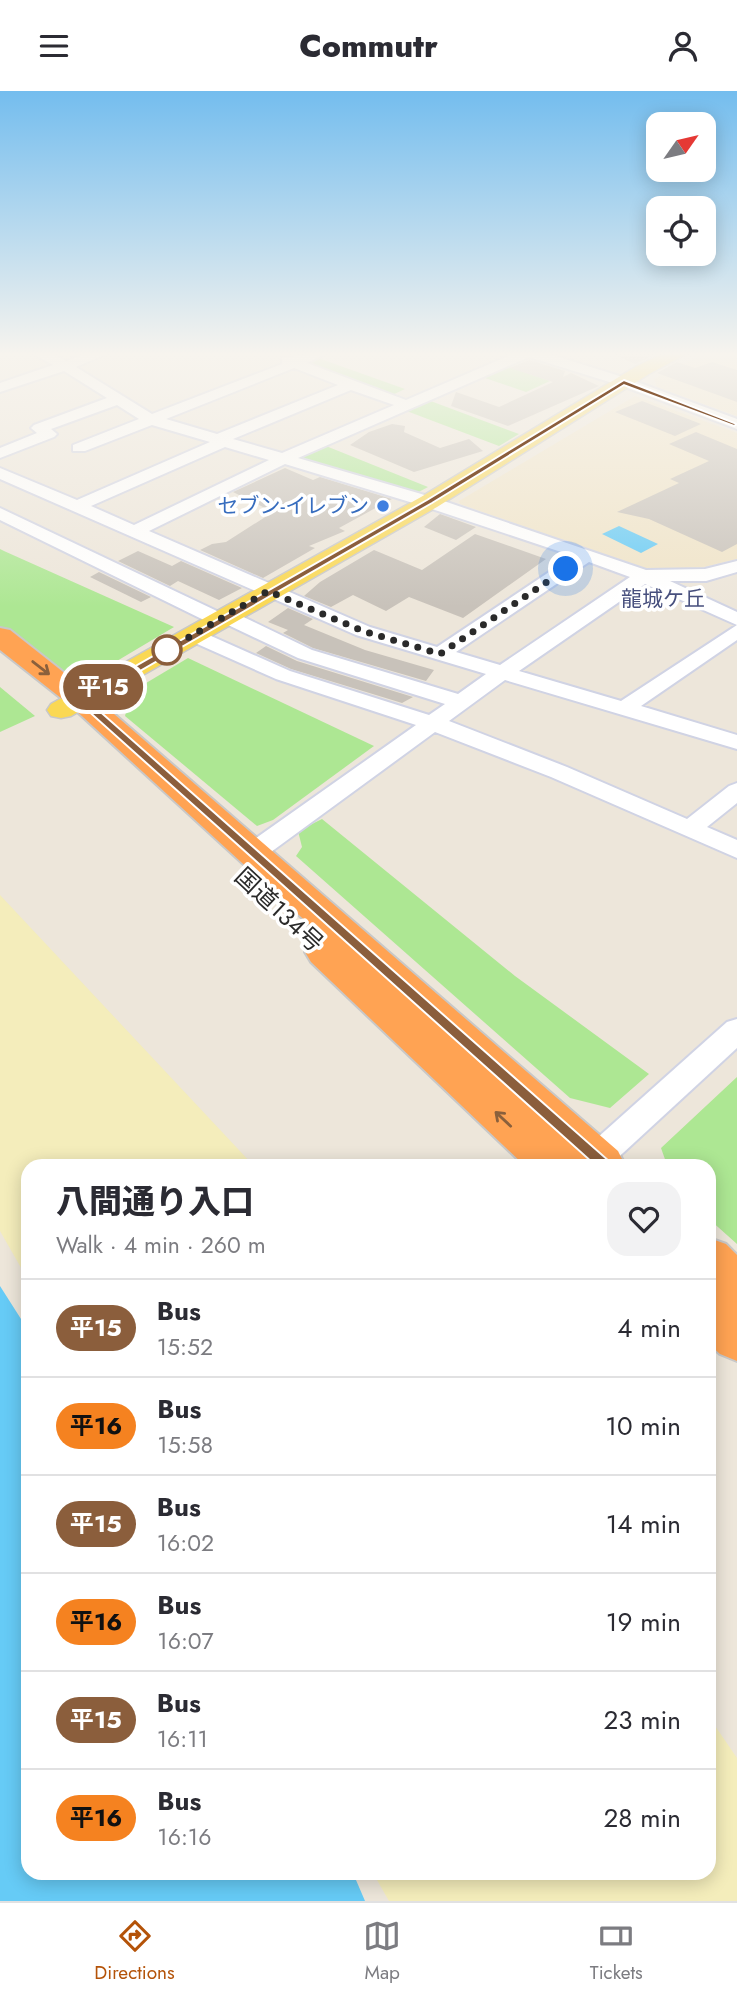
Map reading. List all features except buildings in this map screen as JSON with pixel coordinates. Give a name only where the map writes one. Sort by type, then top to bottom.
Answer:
[{"type":"highway","name":"国道134号","points":[[0,636],[547,1159]]},
{"type":"highway","name":"国道134号","points":[[0,660],[71,705],[251,854],[592,1159]]},
{"type":"highway","points":[[716,1266],[737,1286]]},
{"type":"highway","points":[[716,1318],[737,1337]]},
{"type":"main road","points":[[71,705],[429,502],[534,437]]},
{"type":"street","points":[[0,453],[40,437]]},
{"type":"street","points":[[79,448],[104,437]]},
{"type":"street","points":[[213,437],[429,502],[587,555],[645,576],[737,619]]},
{"type":"street","points":[[76,507],[228,437]]},
{"type":"street","points":[[134,532],[332,437]]},
{"type":"street","points":[[0,473],[363,631],[737,742]]},
{"type":"street","points":[[0,513],[222,618],[305,654],[462,702]]},
{"type":"street","points":[[440,654],[587,555]]},
{"type":"street","points":[[251,854],[503,672],[645,576],[706,575],[737,566]]},
{"type":"street","points":[[624,708],[737,631]]},
{"type":"street","points":[[193,635],[283,675],[433,723],[559,772],[737,850]]},
{"type":"street","points":[[690,829],[737,791]]},
{"type":"street","points":[[600,1159],[737,1030]]},
{"type":"shaded area","points":[[565,437],[737,437],[737,559],[699,568],[643,568],[460,504],[459,501]]},
{"type":"green space","points":[[476,437],[513,437],[499,446]]},
{"type":"green space","points":[[321,444],[428,487],[415,494],[291,458]]},
{"type":"green space","points":[[0,549],[174,627],[85,680],[63,678],[0,631]]},
{"type":"green space","points":[[188,658],[374,746],[273,820],[257,826],[125,716],[131,692]]},
{"type":"green space","points":[[0,687],[35,716],[0,732]]},
{"type":"green space","points":[[322,819],[515,976],[649,1074],[610,1108],[570,1098],[296,856],[302,847],[298,831]]},
{"type":"green space","points":[[737,1077],[737,1244],[716,1225],[716,1159],[665,1159],[661,1148]]},
{"type":"sand","points":[[0,895],[247,1159],[21,1159],[21,1268],[0,1231]]},
{"type":"sand","points":[[716,1727],[737,1758],[737,1901],[389,1901],[377,1880],[716,1880]]},
{"type":"water","points":[[619,526],[658,544],[641,553],[602,534]]},
{"type":"water","points":[[0,1286],[21,1319],[21,1880],[356,1880],[365,1901],[0,1901]]},
{"type":"bus line","name":"平15","points":[[534,437],[429,502],[268,591],[81,700],[596,1159]]},
{"type":"place","name":"セブン-イレブン","points":[[383,506]]},
{"type":"district","name":"龍城ケ丘","points":[[663,599]]},
{"type":"route","points":[[167,650],[268,591],[363,631],[440,654],[566,569]]}]
